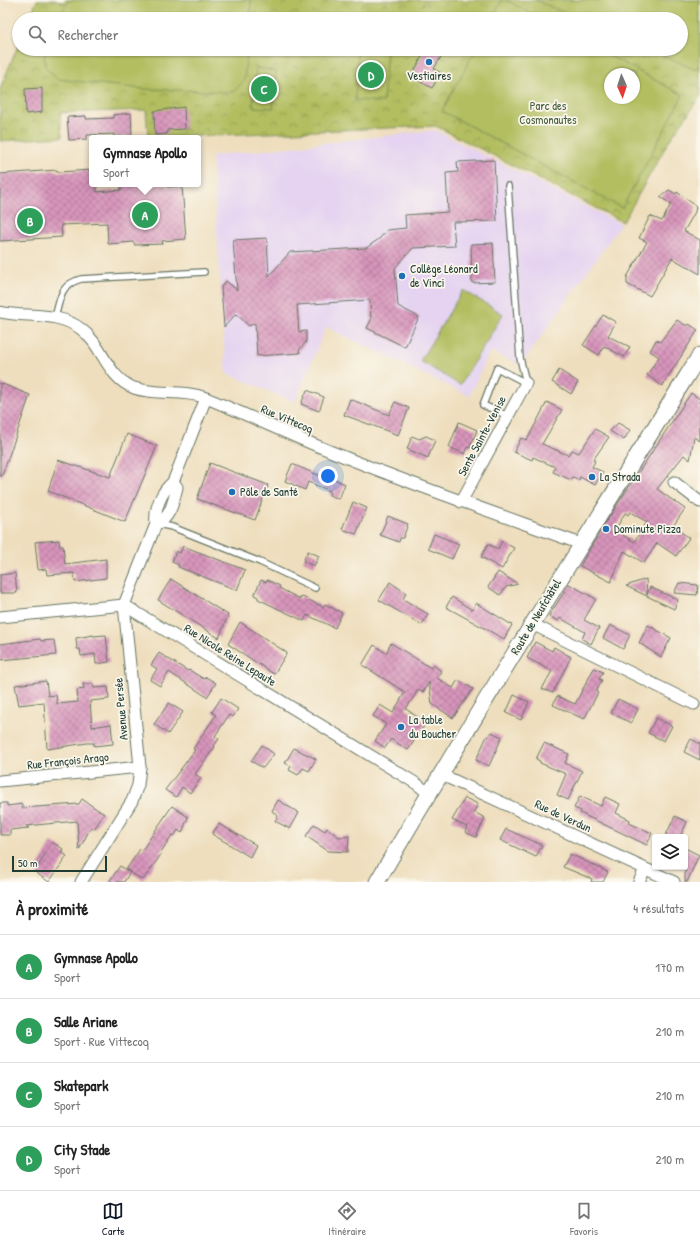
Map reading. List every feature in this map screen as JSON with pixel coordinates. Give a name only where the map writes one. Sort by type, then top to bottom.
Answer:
[{"type":"main road","name":"Route de Neufchâtel","points":[[377,882],[440,774],[581,544],[699,360]]},
{"type":"street","name":"Rue Vittecoq","points":[[0,312],[55,317],[81,328],[94,343],[114,374],[132,387],[150,392],[184,393],[206,398],[325,449],[461,502],[581,544]]},
{"type":"street","name":"Sente Sainte-Venise","points":[[461,502],[526,383]]},
{"type":"street","name":"Avenue Persée","points":[[81,882],[132,801],[138,785],[140,767],[124,605],[156,524],[155,515],[164,489],[173,482],[206,398]]},
{"type":"street","points":[[674,482],[700,502]]},
{"type":"street","points":[[0,617],[124,605]]},
{"type":"street","name":"Rue Nicole Reine Lepaute","points":[[124,605],[417,784],[429,794]]},
{"type":"street","points":[[532,624],[694,704]]},
{"type":"street","name":"Rue François Arago","points":[[0,781],[140,767]]},
{"type":"street","name":"Rue de Verdun","points":[[440,774],[674,882]]},
{"type":"street","points":[[639,882],[645,868]]},
{"type":"lane","points":[[508,186],[520,358],[526,383]]},
{"type":"lane","points":[[55,317],[63,292],[66,286],[71,282],[81,279],[204,272]]},
{"type":"lane","points":[[508,416],[483,405],[497,368],[526,383]]},
{"type":"lane","points":[[156,524],[172,527],[260,562],[315,588]]},
{"type":"shaded area","name":"Collège Léonard de Vinci","points":[[435,130],[621,224],[521,365],[490,351],[469,396],[326,327],[295,402],[226,373],[212,156]]},
{"type":"green space","name":"Parc des Cosmonautes","points":[[37,0],[57,0],[64,3],[65,0],[700,0],[700,97],[669,141],[623,222],[436,126],[201,136],[148,135],[146,110],[60,113],[62,137],[0,141],[0,89],[14,56],[688,56],[688,12],[32,12]]},
{"type":"green space","points":[[69,0],[251,0],[250,12],[63,12]]},
{"type":"green space","points":[[502,0],[506,0],[529,12],[496,12]]},
{"type":"green space","points":[[535,0],[700,0],[700,62],[696,70],[664,56],[688,56],[688,12],[563,12]]},
{"type":"green space","points":[[45,56],[246,56],[244,81],[233,92],[144,89],[57,79],[45,66]]},
{"type":"green space","points":[[358,56],[386,56],[383,102],[355,100]]},
{"type":"green space","points":[[472,56],[610,56],[633,68],[604,68],[604,104],[640,104],[640,72],[683,95],[622,208],[442,111]]},
{"type":"green space","points":[[256,68],[276,71],[273,108],[253,107]]},
{"type":"green space","points":[[463,290],[503,314],[460,385],[420,361]]},
{"type":"building","name":"Vestiaires","points":[[422,56],[441,56],[434,69],[441,73],[432,88],[411,77]]},
{"type":"building","points":[[42,88],[42,112],[26,114],[25,89]]},
{"type":"building","points":[[184,107],[185,129],[167,130],[167,134],[155,135],[154,111]]},
{"type":"building","points":[[131,113],[132,135],[87,135],[87,139],[69,140],[67,117],[86,116],[86,119],[113,118],[113,115]]},
{"type":"building","points":[[494,160],[497,221],[453,222],[455,246],[413,248],[395,268],[398,306],[419,317],[405,347],[367,328],[371,320],[370,300],[297,305],[299,332],[306,331],[306,342],[299,350],[300,353],[257,356],[255,323],[249,326],[236,314],[224,327],[221,287],[226,281],[237,290],[233,240],[267,238],[269,276],[290,252],[366,248],[379,239],[387,230],[406,228],[405,215],[448,212],[446,173],[458,172],[457,162]]},
{"type":"building","points":[[57,170],[58,172],[89,170],[89,187],[97,187],[97,192],[121,190],[121,187],[182,187],[186,239],[162,241],[163,244],[134,245],[134,242],[108,244],[107,223],[61,225],[62,237],[0,241],[0,174]]},
{"type":"building","points":[[669,190],[676,194],[677,192],[696,206],[695,212],[684,231],[700,240],[700,274],[672,258],[650,296],[627,284],[627,277],[647,242],[639,238],[650,216],[662,221],[671,204],[660,197]]},
{"type":"building","points":[[493,243],[495,282],[472,283],[471,244]]},
{"type":"building","points":[[603,315],[616,322],[608,336],[630,347],[624,357],[604,346],[599,355],[583,345]]},
{"type":"building","points":[[677,320],[687,326],[689,324],[698,330],[662,386],[647,375],[659,357],[650,351],[656,340],[660,342]]},
{"type":"building","points":[[559,370],[578,382],[571,394],[552,382]]},
{"type":"building","points":[[0,383],[30,395],[2,476],[0,476]]},
{"type":"building","points":[[307,390],[324,397],[319,411],[301,404]]},
{"type":"building","points":[[691,393],[700,399],[700,441],[694,437],[690,460],[684,455],[657,489],[685,509],[673,526],[689,538],[676,556],[657,543],[644,563],[624,551],[611,582],[580,566],[605,523]],"holes":[[[630,512],[647,522],[634,542],[615,530],[625,513],[628,515]]]},
{"type":"building","points":[[350,399],[389,415],[395,402],[409,408],[398,435],[344,415]]},
{"type":"building","points":[[547,402],[562,410],[542,444],[568,455],[572,450],[579,453],[595,429],[609,437],[593,460],[595,461],[592,467],[603,472],[595,485],[580,477],[579,480],[573,477],[571,480],[553,472],[555,467],[533,457],[532,460],[514,452],[521,438],[527,440]]},
{"type":"building","points":[[459,422],[477,430],[470,448],[468,447],[465,454],[449,447]]},
{"type":"building","points":[[618,423],[630,430],[624,440],[610,431]]},
{"type":"building","points":[[127,434],[157,446],[125,522],[48,491],[58,460],[110,477]]},
{"type":"building","points":[[412,436],[419,439],[426,436],[435,440],[428,458],[407,449]]},
{"type":"building","name":"Pôle de Santé","points":[[210,463],[268,485],[255,520],[197,499]]},
{"type":"building","points":[[292,464],[325,478],[326,475],[345,484],[339,499],[329,495],[330,491],[308,482],[305,490],[285,481]]},
{"type":"building","points":[[353,502],[367,508],[356,534],[342,529]]},
{"type":"building","points":[[388,516],[408,524],[403,538],[400,538],[399,542],[380,535]]},
{"type":"building","points":[[434,534],[459,544],[452,559],[428,549]]},
{"type":"building","points":[[59,540],[60,546],[63,546],[65,564],[106,559],[106,578],[75,582],[74,573],[47,575],[46,569],[38,570],[35,542]]},
{"type":"building","points":[[502,541],[514,548],[502,569],[481,557],[488,544],[498,549]]},
{"type":"building","points":[[183,546],[245,570],[237,590],[178,567],[179,565],[172,562],[176,551],[180,553]]},
{"type":"building","points":[[308,551],[319,556],[314,566],[303,561]]},
{"type":"building","points":[[498,572],[518,584],[506,587],[500,595],[488,587]]},
{"type":"building","points":[[15,573],[17,593],[0,593],[0,575]]},
{"type":"building","points":[[171,579],[228,615],[219,638],[158,600]]},
{"type":"building","points":[[646,579],[647,595],[650,587],[678,600],[674,609],[626,586]]},
{"type":"building","points":[[261,580],[266,582],[267,580],[280,586],[279,588],[300,599],[301,596],[323,607],[325,604],[342,613],[335,628],[307,615],[304,621],[258,599],[258,597],[254,595]]},
{"type":"building","points":[[390,582],[406,593],[403,599],[428,614],[422,625],[379,600]]},
{"type":"building","points":[[679,583],[698,585],[697,595],[674,593]]},
{"type":"building","points":[[569,584],[596,599],[584,620],[599,628],[591,644],[582,639],[585,632],[560,618],[558,621],[549,616]]},
{"type":"building","points":[[452,597],[472,610],[476,603],[512,625],[504,639],[446,607]]},
{"type":"building","points":[[240,622],[287,653],[274,674],[228,644]]},
{"type":"building","points":[[610,625],[630,635],[623,649],[603,638]]},
{"type":"building","points":[[648,625],[671,638],[661,657],[639,643]]},
{"type":"building","points":[[93,635],[106,635],[109,662],[96,664],[95,654],[81,656],[80,649],[77,649],[76,638]]},
{"type":"building","points":[[40,639],[41,641],[54,640],[56,655],[0,660],[0,644]]},
{"type":"building","points":[[535,642],[552,651],[554,647],[571,657],[553,693],[542,689],[552,671],[527,658]]},
{"type":"building","points":[[391,643],[431,668],[433,665],[441,671],[437,678],[453,688],[458,680],[473,689],[453,718],[432,704],[429,682],[423,692],[419,689],[406,709],[426,723],[408,750],[391,739],[385,748],[375,741],[386,724],[373,716],[380,705],[393,713],[405,692],[362,665],[374,645],[386,653]]},
{"type":"building","points":[[159,653],[188,671],[189,670],[204,679],[206,677],[216,683],[207,697],[169,672],[160,686],[150,680],[157,669],[151,665]]},
{"type":"building","points":[[594,668],[603,672],[599,679],[602,680],[596,692],[598,693],[584,719],[553,705],[557,696],[575,704]]},
{"type":"building","points":[[46,681],[48,696],[56,695],[57,704],[78,702],[77,690],[84,689],[83,684],[93,684],[94,688],[108,687],[109,699],[90,701],[92,727],[111,724],[113,744],[94,746],[94,743],[87,743],[47,749],[44,702],[19,705],[15,685]]},
{"type":"building","points":[[514,695],[529,702],[521,720],[506,713]]},
{"type":"building","points":[[221,698],[238,709],[233,717],[229,715],[215,736],[219,739],[214,746],[215,747],[195,774],[201,778],[190,793],[182,787],[176,797],[165,790],[195,750],[193,749],[216,715],[212,712]]},
{"type":"building","points":[[618,699],[638,709],[631,723],[611,713]]},
{"type":"building","points":[[169,703],[183,712],[168,734],[154,724]]},
{"type":"building","points":[[656,718],[672,726],[664,741],[648,733]]},
{"type":"building","points":[[491,732],[502,737],[489,766],[476,760],[487,736],[488,737]]},
{"type":"building","points":[[691,739],[700,744],[700,760],[684,752]]},
{"type":"building","points":[[544,743],[569,754],[565,763],[582,771],[568,800],[557,795],[566,774],[540,763],[540,761],[536,759]]},
{"type":"building","points":[[262,745],[274,754],[263,768],[251,761]]},
{"type":"building","points":[[294,748],[316,759],[309,771],[303,768],[298,775],[289,770],[291,766],[285,763]]},
{"type":"building","points":[[580,796],[601,806],[605,797],[620,804],[616,813],[630,820],[629,823],[652,833],[647,845],[580,813],[581,811],[574,808]]},
{"type":"building","points":[[465,798],[478,804],[474,812],[485,818],[476,837],[465,832],[467,827],[452,820]]},
{"type":"building","points":[[82,799],[104,814],[94,829],[91,827],[79,850],[77,821],[26,826],[29,828],[10,830],[10,835],[0,835],[0,803],[7,803],[7,806],[22,804],[22,808],[79,804]]},
{"type":"building","points":[[278,800],[299,813],[290,829],[275,821],[278,816],[272,811]]},
{"type":"building","points":[[172,806],[188,817],[182,833],[178,830],[174,836],[172,835],[161,852],[162,853],[143,880],[126,870],[140,849],[142,850]]},
{"type":"building","points":[[675,816],[687,822],[681,834],[666,834]]},
{"type":"building","points":[[219,824],[256,845],[250,857],[212,834]]},
{"type":"building","points":[[314,824],[325,831],[327,828],[339,837],[349,836],[348,852],[328,851],[306,836]]},
{"type":"building","points":[[506,829],[542,845],[536,857],[500,840]]},
{"type":"building","points":[[52,842],[63,849],[61,852],[67,856],[49,882],[35,872]]},
{"type":"building","points":[[688,850],[699,855],[687,882],[685,882],[685,870],[688,870]]},
{"type":"building","points":[[570,854],[608,872],[603,882],[591,882],[592,879],[563,867]]},
{"type":"building","points":[[120,866],[130,872],[124,882],[109,882]]},
{"type":"place","name":"Vestiaires","points":[[429,62]]},
{"type":"place","name":"City Stade","points":[[371,75]]},
{"type":"place","name":"Skatepark","points":[[264,89]]},
{"type":"place","name":"Gymnase Apollo","points":[[145,215]]},
{"type":"place","name":"Salle Ariane","points":[[30,221]]},
{"type":"place","name":"Collège Léonard de Vinci","points":[[402,276]]},
{"type":"place","name":"La Strada","points":[[592,477]]},
{"type":"place","name":"Pôle de Santé","points":[[232,492]]},
{"type":"place","name":"Dominute Pizza","points":[[606,529]]},
{"type":"place","name":"La table du Boucher","points":[[401,727]]}]
